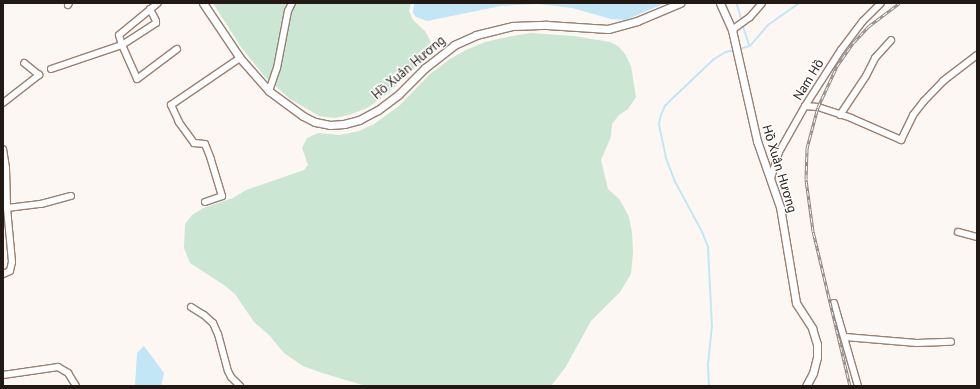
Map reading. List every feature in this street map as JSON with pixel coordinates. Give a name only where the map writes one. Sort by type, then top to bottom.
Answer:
[{"type":"main road","name":"Hồ Xuân Hương","points":[[203,3],[240,58],[269,91],[288,106],[316,122],[330,125],[344,124],[359,120],[378,110],[399,94],[425,68],[454,45],[476,35],[513,26],[547,25],[608,29],[637,21],[680,3]]},
{"type":"main road","name":"Hồ Xuân Hương","points":[[720,3],[733,32],[757,142],[780,207],[796,303],[812,328],[818,344],[814,368],[806,386]]},
{"type":"street","points":[[269,91],[277,68],[288,11],[292,3]]},
{"type":"street","points":[[733,32],[750,17],[762,3]]},
{"type":"street","name":"Nam Hồ","points":[[771,178],[779,152],[805,106],[841,50],[863,21],[881,3]]},
{"type":"street","points":[[154,5],[119,35],[137,79],[177,49]]},
{"type":"street","points":[[51,68],[122,45],[156,23],[154,5]]},
{"type":"street","points":[[840,115],[866,76],[875,58],[891,40]]},
{"type":"street","points":[[805,106],[818,107],[901,140],[913,114],[924,101],[943,81],[977,55]]},
{"type":"street","points":[[205,202],[222,196],[212,158],[205,144],[194,143],[179,122],[171,105],[240,58]]},
{"type":"street","points":[[3,103],[38,75],[24,63]]},
{"type":"street","points":[[3,149],[6,168],[11,267],[10,271],[3,274]]},
{"type":"street","points":[[7,208],[41,204],[71,196]]},
{"type":"street","points":[[958,232],[977,237]]},
{"type":"street","points":[[834,303],[858,386]]},
{"type":"street","points":[[191,307],[213,323],[218,334],[231,377],[240,386]]},
{"type":"street","points":[[845,337],[917,343],[951,342]]},
{"type":"street","points":[[3,375],[58,368],[68,373],[76,386]]},
{"type":"green space","points":[[213,3],[411,3],[409,11],[413,20],[425,31],[432,44],[431,52],[397,85],[367,108],[349,115],[335,118],[319,116],[290,99],[265,77],[241,47]]},
{"type":"green space","points":[[531,33],[574,36],[610,42],[618,46],[625,54],[631,66],[636,97],[628,109],[619,115],[612,124],[611,137],[601,160],[608,189],[620,200],[629,217],[632,232],[633,253],[631,274],[620,292],[591,321],[565,368],[551,386],[366,386],[322,373],[303,366],[284,353],[269,335],[254,322],[235,294],[190,263],[184,248],[185,224],[192,215],[203,208],[233,198],[246,190],[304,170],[308,165],[302,148],[307,138],[318,133],[340,135],[359,131],[374,124],[399,106],[430,74],[450,59],[466,50],[485,42]]},
{"type":"water","points":[[414,3],[665,3],[626,20],[611,19],[572,8],[538,4],[501,6],[427,21],[416,17],[413,13]]},
{"type":"water","points":[[144,346],[164,373],[161,386],[135,386],[137,353]]},
{"type":"waterway","points":[[737,3],[742,20]]},
{"type":"waterway","points":[[739,49],[750,46],[768,25],[800,3]]},
{"type":"waterway","points":[[743,25],[750,46]]},
{"type":"waterway","points":[[709,386],[708,364],[712,327],[708,247],[702,232],[675,182],[666,158],[659,124],[665,106],[674,97],[713,60],[726,52],[734,50]]},
{"type":"railway","points":[[850,386],[813,231],[806,179],[807,148],[818,107],[837,66],[854,42],[869,26],[899,3]]}]
